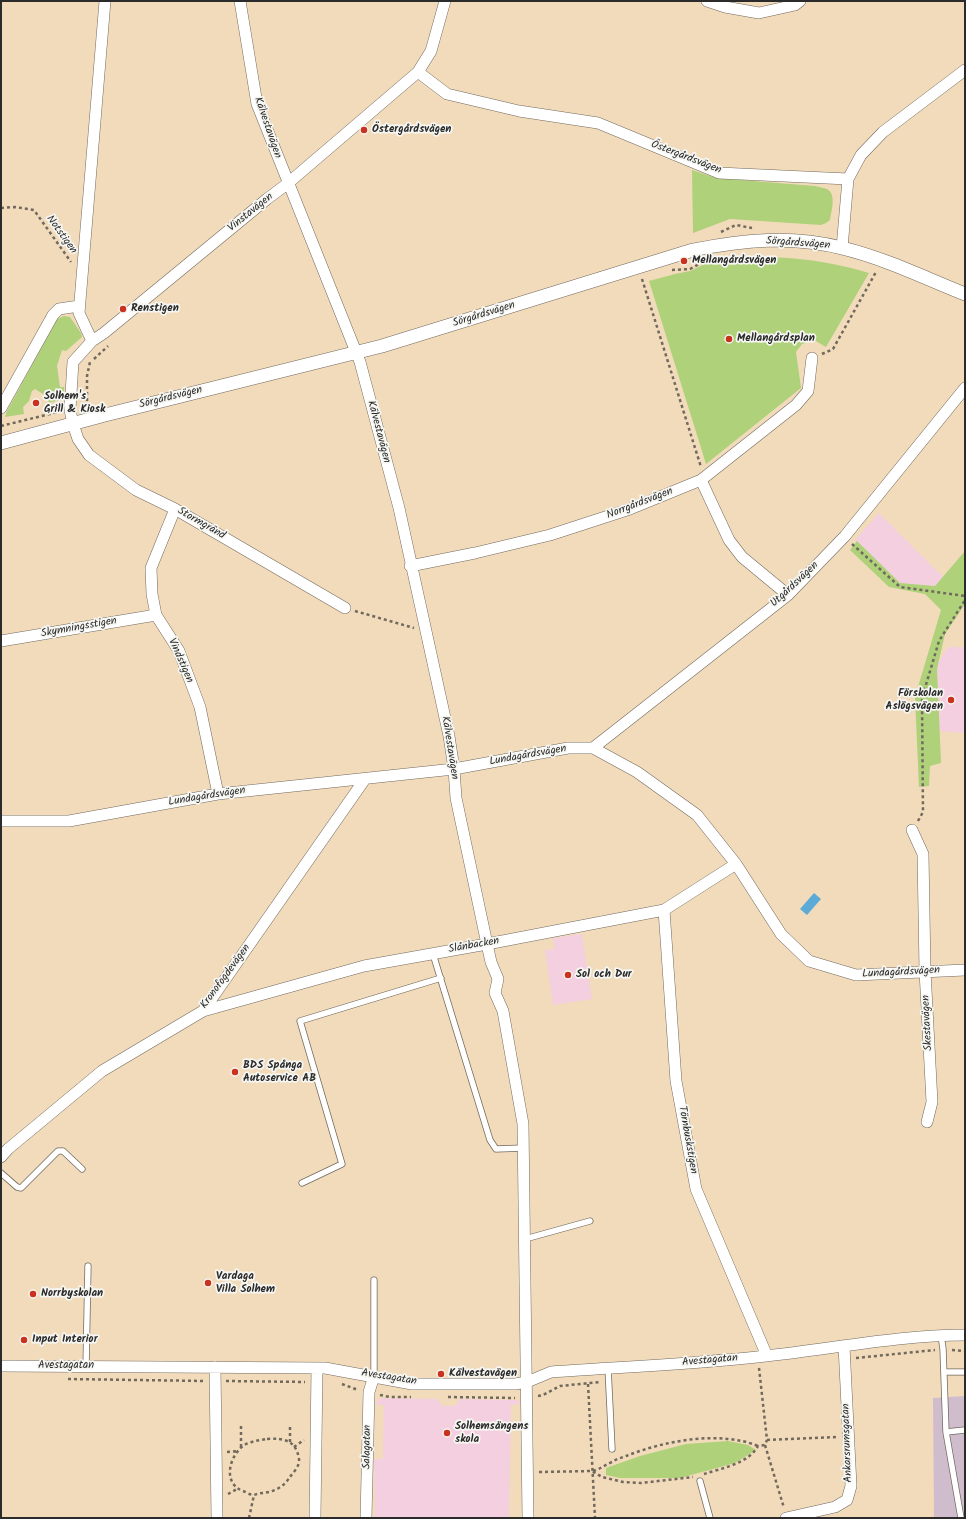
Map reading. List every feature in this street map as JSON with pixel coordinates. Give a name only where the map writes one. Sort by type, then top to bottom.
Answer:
[{"type":"street","points":[[92,341],[78,313],[105,1]]},
{"type":"street","name":"Kälvestavägen","points":[[240,1],[257,104],[357,353],[399,508],[454,769],[456,798],[491,962],[498,979],[495,993],[503,1011],[523,1124],[528,1518]]},
{"type":"street","name":"Vinstavägen","points":[[72,424],[70,410],[73,362],[92,341],[288,184],[418,72],[431,51],[445,1]]},
{"type":"street","points":[[707,1],[725,7],[759,13],[795,5],[800,1]]},
{"type":"street","points":[[842,248],[848,179],[860,155],[884,132],[965,70]]},
{"type":"street","name":"Östergårdsvägen","points":[[418,72],[447,94],[519,110],[598,123],[719,173],[848,179]]},
{"type":"street","name":"Sörgårdsvägen","points":[[1,443],[357,353],[693,250],[730,243],[767,240],[793,241],[842,248],[877,259],[965,294]]},
{"type":"street","points":[[1,408],[53,315],[59,308],[79,306]]},
{"type":"street","name":"Norrgårdsvägen","points":[[410,566],[475,553],[550,535],[630,509],[703,478],[796,405],[808,391],[812,358]]},
{"type":"street","name":"Utgårdsvägen","points":[[593,748],[788,595],[845,536],[965,388]]},
{"type":"street","name":"Stormgränd","points":[[72,424],[78,439],[89,454],[136,490],[175,510],[345,608]]},
{"type":"street","points":[[703,478],[729,540],[742,557],[788,595]]},
{"type":"street","name":"Vindstigen","points":[[175,510],[151,568],[152,594],[156,614],[179,651],[200,707],[218,794]]},
{"type":"street","name":"Skymningsstigen","points":[[1,641],[156,614]]},
{"type":"street","name":"Lundagårdsvägen","points":[[1,821],[69,821],[218,794],[454,769],[568,748],[593,748],[637,772],[697,815],[736,864],[781,934],[809,961],[856,975],[965,970]]},
{"type":"street","name":"Kronofogdevägen","points":[[1,1157],[8,1149],[102,1070],[203,1011],[365,779]]},
{"type":"street","points":[[1,814],[1,821]]},
{"type":"street","name":"Skestavägen","points":[[912,830],[923,854],[926,971],[932,1102],[927,1122]]},
{"type":"street","name":"Slånbacken","points":[[203,1011],[364,966],[664,910],[736,864]]},
{"type":"street","name":"Törnbuskstigen","points":[[664,910],[676,1081],[696,1189],[767,1356]]},
{"type":"street","name":"Avestagatan","points":[[1,1366],[325,1368],[412,1384],[515,1384],[527,1382],[552,1372],[767,1356],[941,1335],[965,1335]]},
{"type":"street","name":"Ankarsrumsgatan","points":[[787,1518],[835,1507],[847,1500],[851,1486],[844,1346]]},
{"type":"street","points":[[215,1367],[217,1518]]},
{"type":"street","points":[[315,1518],[317,1368]]},
{"type":"street","name":"Salagatan","points":[[366,1518],[369,1392],[374,1376]]},
{"type":"lane","points":[[434,954],[490,1140],[496,1149],[524,1148]]},
{"type":"lane","points":[[302,1182],[342,1164],[300,1020],[441,978]]},
{"type":"lane","points":[[1,1173],[17,1187],[21,1188],[58,1151],[63,1151],[82,1170]]},
{"type":"lane","points":[[525,1239],[590,1221]]},
{"type":"lane","points":[[86,1366],[88,1266]]},
{"type":"lane","points":[[374,1280],[374,1376]]},
{"type":"lane","points":[[941,1335],[946,1432],[962,1518]]},
{"type":"lane","points":[[608,1368],[612,1449]]},
{"type":"lane","points":[[944,1372],[965,1372]]},
{"type":"lane","points":[[946,1432],[965,1430]]},
{"type":"lane","points":[[700,1481],[710,1518]]},
{"type":"path","name":"Notstigen","points":[[1,208],[15,207],[34,210],[81,276]]},
{"type":"path","points":[[667,270],[690,269],[708,259]]},
{"type":"path","points":[[869,269],[882,273]]},
{"type":"path","points":[[812,358],[833,349],[876,271]]},
{"type":"path","points":[[648,276],[642,279],[703,478]]},
{"type":"path","points":[[88,407],[89,363],[112,343]]},
{"type":"path","points":[[845,536],[900,587],[965,596]]},
{"type":"path","points":[[912,830],[924,812],[922,698],[939,641],[965,600]]},
{"type":"path","points":[[345,608],[426,632]]},
{"type":"path","points":[[759,1368],[767,1440],[765,1444],[787,1518]]},
{"type":"path","points":[[65,1379],[316,1382]]},
{"type":"path","points":[[340,1384],[369,1392]]},
{"type":"path","points":[[588,1384],[595,1518]]},
{"type":"path","points":[[241,1426],[241,1448]]},
{"type":"path","points":[[290,1427],[290,1443]]},
{"type":"path","points":[[767,1440],[848,1436]]},
{"type":"path","points":[[528,1472],[592,1471],[600,1469],[612,1461],[654,1446],[694,1440],[719,1438],[747,1442],[758,1446],[765,1444]]},
{"type":"path","points":[[267,1439],[282,1439],[290,1443],[296,1451],[299,1460],[298,1465],[288,1480],[272,1491],[254,1495],[237,1489],[230,1478],[230,1467],[234,1456],[241,1448],[251,1442],[267,1439]]},
{"type":"path","points":[[592,1471],[602,1477],[623,1482],[641,1483],[698,1476],[743,1461],[754,1454],[758,1446]]},
{"type":"path","points":[[249,1518],[254,1495]]},
{"type":"shaded area","points":[[879,513],[943,577],[935,586],[900,583],[855,540]]},
{"type":"shaded area","name":"Förskolan Aslögsvägen","points":[[948,647],[965,647],[965,733],[938,731],[935,668]]},
{"type":"shaded area","name":"Sol och Dur","points":[[582,934],[592,999],[553,1005],[545,950],[555,949],[553,938]]},
{"type":"shaded area","points":[[965,1396],[965,1518],[934,1518],[933,1398]]},
{"type":"shaded area","name":"Solhemsängens skola","points":[[381,1398],[438,1399],[444,1406],[453,1406],[457,1404],[459,1399],[518,1400],[520,1404],[511,1405],[509,1518],[375,1518],[374,1459],[383,1459],[384,1405],[375,1404]]},
{"type":"green space","points":[[692,170],[716,178],[815,186],[827,189],[830,191],[833,199],[830,220],[821,225],[730,219],[693,233]]},
{"type":"green space","points":[[754,257],[812,260],[840,265],[869,273],[826,347],[814,340],[802,344],[796,352],[801,388],[706,464],[649,281],[690,271],[709,262]]},
{"type":"green space","points":[[64,316],[70,317],[81,333],[82,337],[66,351],[62,350],[57,366],[60,387],[64,387],[64,393],[59,400],[49,403],[47,394],[43,394],[35,389],[32,391],[29,401],[23,407],[24,414],[5,417],[57,319]]},
{"type":"green space","points":[[857,541],[900,583],[935,586],[965,551],[965,604],[945,634],[937,669],[941,763],[930,766],[929,786],[919,787],[915,697],[941,610],[925,594],[889,587],[850,550]]},
{"type":"green space","points":[[728,1441],[748,1445],[756,1450],[735,1463],[680,1478],[620,1478],[606,1475],[606,1468],[640,1456],[686,1444]]},
{"type":"water","points":[[814,893],[821,899],[807,915],[800,909]]},
{"type":"place","name":"Östergårdsvägen","points":[[364,130]]},
{"type":"place","name":"Mellangårdsvägen","points":[[684,261]]},
{"type":"place","name":"Renstigen","points":[[123,309]]},
{"type":"place","name":"Mellangårdsplan","points":[[729,339]]},
{"type":"place","name":"Solhem's Grill & Kiosk","points":[[36,403]]},
{"type":"place","name":"Förskolan Aslögsvägen","points":[[951,700]]},
{"type":"place","name":"Sol och Dur","points":[[568,975]]},
{"type":"place","name":"BDS Spånga Autoservice AB","points":[[235,1072]]},
{"type":"place","name":"Vardaga Villa Solhem","points":[[208,1283]]},
{"type":"place","name":"Norrbyskolan","points":[[33,1294]]},
{"type":"place","name":"Input Interior","points":[[24,1340]]},
{"type":"place","name":"Kälvestavägen","points":[[441,1374]]},
{"type":"place","name":"Solhemsängens skola","points":[[447,1433]]}]
